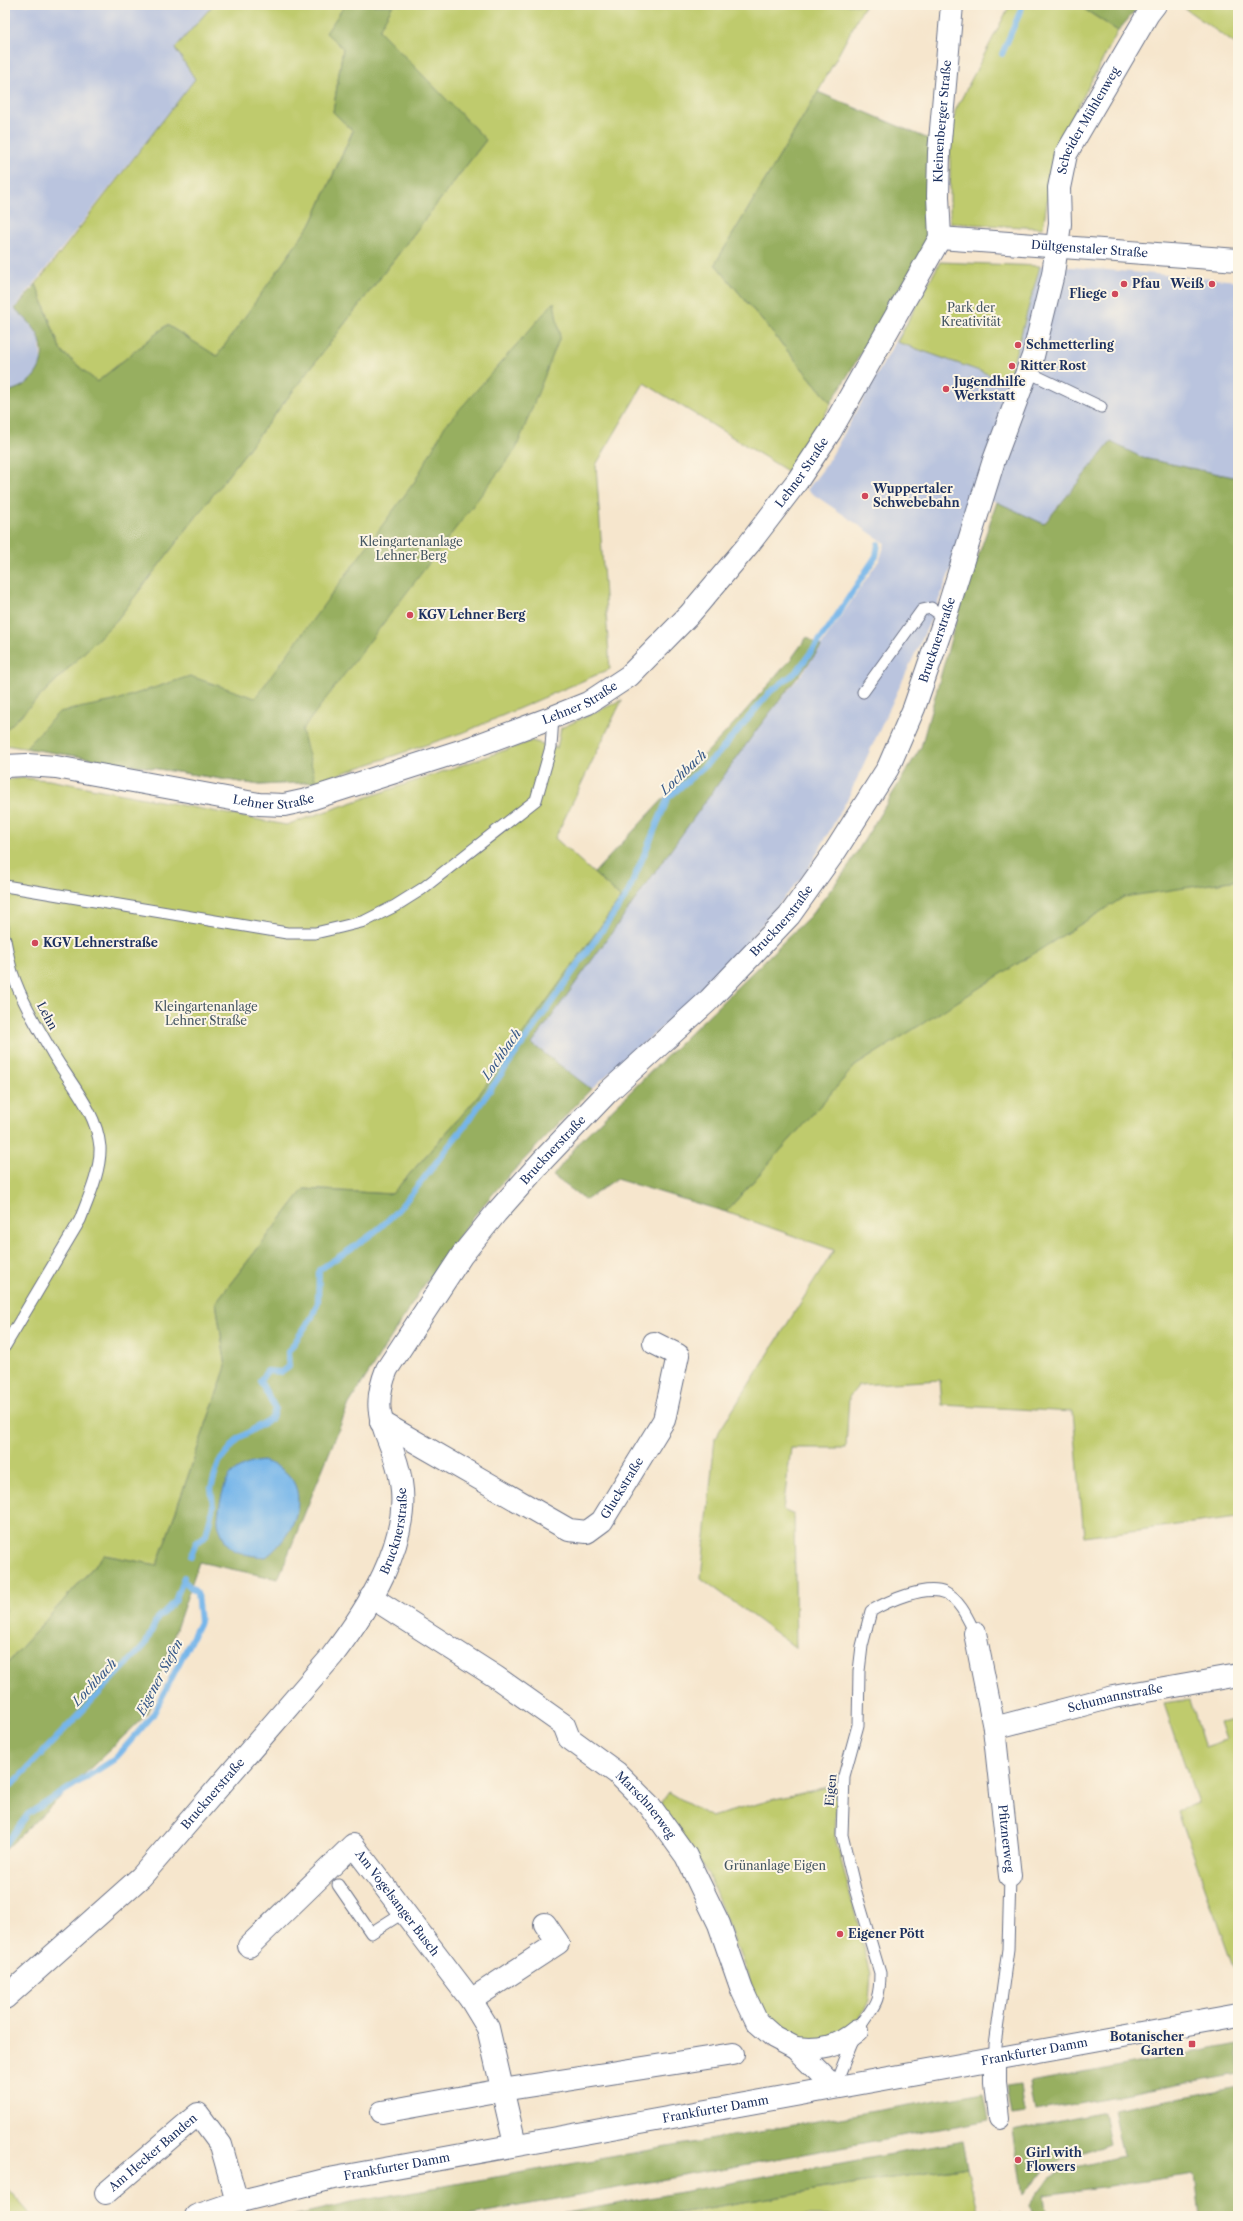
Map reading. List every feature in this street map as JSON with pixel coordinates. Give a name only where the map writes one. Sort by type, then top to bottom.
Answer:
[{"type":"street","name":"Kleinenberger Straße","points":[[940,238],[938,196],[939,152],[952,5]]},
{"type":"street","name":"Scheider Mühlenweg","points":[[1057,247],[1060,224],[1059,188],[1066,154],[1148,14],[1155,5]]},
{"type":"street","name":"Dültgenstaler Straße","points":[[940,238],[1238,260]]},
{"type":"street","name":"Lehner Straße","points":[[5,766],[27,765],[56,767],[259,804],[284,805],[307,800],[470,748],[588,703],[629,676],[689,615],[749,544],[798,480],[830,432],[940,238]]},
{"type":"street","name":"Brucknerstraße","points":[[5,1998],[151,1866],[332,1656],[356,1624],[371,1597],[394,1548],[402,1520],[402,1483],[395,1454],[381,1422],[378,1406],[380,1386],[387,1369],[462,1255],[496,1213],[543,1160],[608,1092],[710,1000],[789,916],[814,884],[867,803],[888,768],[914,708],[945,618],[994,460],[1028,372],[1053,274],[1057,247]]},
{"type":"street","name":"Gluckstraße","points":[[381,1422],[569,1530],[587,1532],[602,1521],[664,1420],[678,1355],[654,1343]]},
{"type":"street","name":"Marschnerweg","points":[[371,1597],[496,1677],[564,1725],[568,1738],[617,1773],[650,1806],[686,1856],[695,1873],[719,1924],[751,2011],[758,2022],[774,2037],[795,2048],[834,2087]]},
{"type":"street","name":"Pfitznerweg","points":[[975,1633],[994,1728],[1010,1876]]},
{"type":"street","name":"Schumannstraße","points":[[994,1728],[1113,1697],[1238,1675]]},
{"type":"street","name":"Am Vogelsanger Busch","points":[[249,1946],[353,1845],[471,2000],[488,2028],[515,2144]]},
{"type":"street","points":[[471,2000],[558,1943],[545,1924]]},
{"type":"street","name":"Frankfurter Damm","points":[[196,2216],[237,2202],[329,2179],[834,2087],[995,2052],[1238,2015]]},
{"type":"street","points":[[795,2048],[824,2049],[847,2040],[858,2032]]},
{"type":"street","points":[[995,2052],[995,2082],[999,2118]]},
{"type":"street","points":[[382,2112],[502,2090],[733,2054]]},
{"type":"street","name":"Am Hecker Banden","points":[[106,2193],[198,2114],[221,2145],[237,2202]]},
{"type":"lane","points":[[1028,372],[1101,407]]},
{"type":"lane","points":[[863,692],[922,610],[931,608],[945,618]]},
{"type":"lane","points":[[5,886],[287,933],[315,934],[365,921],[395,906],[422,889],[536,800],[551,747],[553,717]]},
{"type":"lane","name":"Lehn","points":[[5,940],[12,972],[26,1004],[52,1053],[95,1124],[100,1150],[87,1202],[64,1248],[5,1346]]},
{"type":"lane","name":"Eigen","points":[[834,2087],[858,2032],[878,1999],[880,1974],[855,1889],[842,1835],[842,1796],[847,1763],[858,1725],[859,1671],[862,1646],[871,1611],[887,1601],[910,1594],[934,1591],[946,1593],[957,1603],[965,1614],[975,1633]]},
{"type":"lane","name":"Pfitznerweg","points":[[995,2052],[1008,1949],[1010,1876]]},
{"type":"lane","points":[[338,1885],[371,1934],[404,1912]]},
{"type":"shaded area","points":[[5,5],[213,5],[176,48],[195,79],[15,308],[29,321],[40,339],[41,363],[38,371],[26,385],[16,390],[5,392]]},
{"type":"shaded area","points":[[940,262],[1071,267],[1238,281],[1238,478],[1143,458],[1111,442],[1043,524],[973,491],[951,569],[933,615],[847,800],[807,871],[713,983],[591,1089],[531,1045],[758,728],[804,671],[880,559],[885,543],[807,490],[827,464]]},
{"type":"green space","points":[[213,5],[345,5],[327,33],[343,48],[333,112],[353,130],[312,222],[217,357],[167,325],[97,382],[61,351],[36,284],[195,79],[175,48]]},
{"type":"green space","points":[[345,5],[393,5],[379,30],[486,140],[116,621],[5,731],[5,392],[14,390],[29,381],[35,375],[42,359],[40,340],[36,331],[15,309],[36,284],[61,351],[97,382],[167,325],[217,356],[312,222],[353,131],[333,112],[343,48],[326,33]]},
{"type":"green space","name":"Kleingartenanlage Lehner Berg","points":[[393,5],[865,5],[818,92],[715,264],[831,403],[794,475],[644,383],[596,465],[610,669],[467,731],[316,782],[260,785],[5,745],[5,731],[116,621],[486,140],[378,30]]},
{"type":"green space","points":[[1010,5],[1078,5],[1118,31],[1055,149],[1043,228],[950,223],[950,149],[955,111]]},
{"type":"green space","points":[[1078,5],[1140,5],[1118,31]]},
{"type":"green space","points":[[1180,5],[1238,5],[1238,46]]},
{"type":"green space","points":[[818,92],[931,140],[930,239],[831,403],[715,264]]},
{"type":"green space","name":"Park der Kreativität","points":[[940,262],[1040,266],[1008,381],[897,342]]},
{"type":"green space","points":[[554,302],[560,337],[516,449],[302,730],[316,782],[260,785],[25,748],[59,712],[114,701],[190,676],[255,698],[415,481],[445,426]]},
{"type":"green space","points":[[1111,442],[1143,458],[1238,478],[1238,880],[1124,897],[855,1066],[726,1212],[616,1179],[586,1200],[553,1176],[582,1139],[810,916],[846,870],[921,747],[957,617],[997,502],[1044,524]]},
{"type":"green space","points":[[807,637],[821,647],[758,728],[532,1044],[591,1089],[503,1182],[474,1216],[422,1288],[349,1404],[278,1579],[199,1562],[147,1714],[5,1850],[5,1666],[104,1555],[157,1565],[226,1367],[216,1302],[304,1189],[392,1194],[475,1100],[621,898],[594,873],[740,717],[791,659]]},
{"type":"green space","name":"Kleingartenanlage Lehner Straße","points":[[622,700],[555,838],[621,898],[477,1098],[392,1194],[304,1189],[216,1302],[226,1367],[157,1565],[104,1555],[5,1666],[5,780],[23,778],[49,780],[286,825],[532,741],[557,748],[561,728]]},
{"type":"green space","points":[[1238,880],[1238,1517],[1084,1537],[1073,1412],[942,1405],[940,1380],[859,1385],[849,1397],[846,1448],[791,1448],[783,1510],[794,1515],[796,1648],[701,1578],[715,1438],[834,1250],[726,1212],[855,1066],[1124,896]]},
{"type":"green space","points":[[1190,1700],[1205,1747],[1226,1740],[1220,1722],[1238,1718],[1238,1966],[1233,1967],[1178,1811],[1198,1803],[1164,1704]]},
{"type":"green space","name":"Grünanlage Eigen","points":[[837,1785],[835,1837],[871,1974],[869,1999],[864,2012],[858,2021],[830,2039],[800,2040],[771,2023],[759,2004],[708,1874],[661,1803],[669,1792],[711,1817],[775,1799]]},
{"type":"green space","points":[[1238,2044],[1238,2074],[1035,2111],[1030,2083]]},
{"type":"green space","points":[[1021,2085],[1025,2113],[1011,2115],[1006,2087]]},
{"type":"green space","points":[[1238,2087],[1238,2216],[1200,2216],[1195,2174],[1044,2195],[1046,2212],[1031,2213],[1029,2205],[1051,2176],[1063,2170],[1123,2156],[1113,2110]]},
{"type":"green space","points":[[984,2092],[989,2120],[464,2216],[292,2216],[352,2202]]},
{"type":"green space","points":[[1104,2112],[1110,2144],[1045,2167],[1023,2196],[1013,2131]]},
{"type":"green space","points":[[963,2141],[968,2167],[838,2186],[661,2216],[549,2216]]},
{"type":"green space","points":[[968,2167],[979,2216],[661,2216],[838,2186]]},
{"type":"green space","points":[[5,2186],[32,2216],[5,2216]]},
{"type":"green space","points":[[1001,2210],[1002,2216],[979,2216]]},
{"type":"water","points":[[262,1461],[279,1468],[291,1478],[297,1490],[298,1504],[295,1519],[288,1533],[278,1546],[266,1557],[244,1554],[231,1548],[223,1536],[218,1523],[218,1513],[224,1488],[228,1479],[234,1471],[243,1466]]},
{"type":"waterway","name":"Lochbach","points":[[1002,54],[1023,5]]},
{"type":"waterway","name":"Lochbach","points":[[191,1556],[196,1543],[206,1535],[213,1507],[211,1488],[219,1462],[239,1438],[272,1418],[275,1408],[260,1381],[267,1371],[282,1372],[289,1367],[288,1352],[312,1317],[318,1302],[319,1270],[363,1241],[386,1222],[417,1188],[464,1127],[627,895],[668,798],[718,754],[770,692],[797,671],[830,626],[876,556],[878,544]]},
{"type":"waterway","name":"Lochbach","points":[[5,1792],[145,1645],[157,1619],[175,1601],[184,1577]]},
{"type":"waterway","name":"Eigener Siefen","points":[[5,1845],[28,1814],[115,1759],[153,1715],[200,1622],[197,1593],[183,1580]]},
{"type":"place","name":"Pfau","points":[[1124,284]]},
{"type":"place","name":"Weiß","points":[[1212,284]]},
{"type":"place","name":"Fliege","points":[[1115,294]]},
{"type":"place","name":"Schmetterling","points":[[1018,345]]},
{"type":"place","name":"Ritter Rost","points":[[1012,366]]},
{"type":"place","name":"Jugendhilfe Werkstatt","points":[[946,389]]},
{"type":"place","name":"Wuppertaler Schwebebahn","points":[[865,496]]},
{"type":"place","name":"KGV Lehner Berg","points":[[410,615]]},
{"type":"place","name":"KGV Lehnerstraße","points":[[35,943]]},
{"type":"place","name":"Eigener Pött","points":[[840,1934]]},
{"type":"place","name":"Botanischer Garten","points":[[1192,2044]]},
{"type":"place","name":"Girl with Flowers","points":[[1018,2160]]}]
